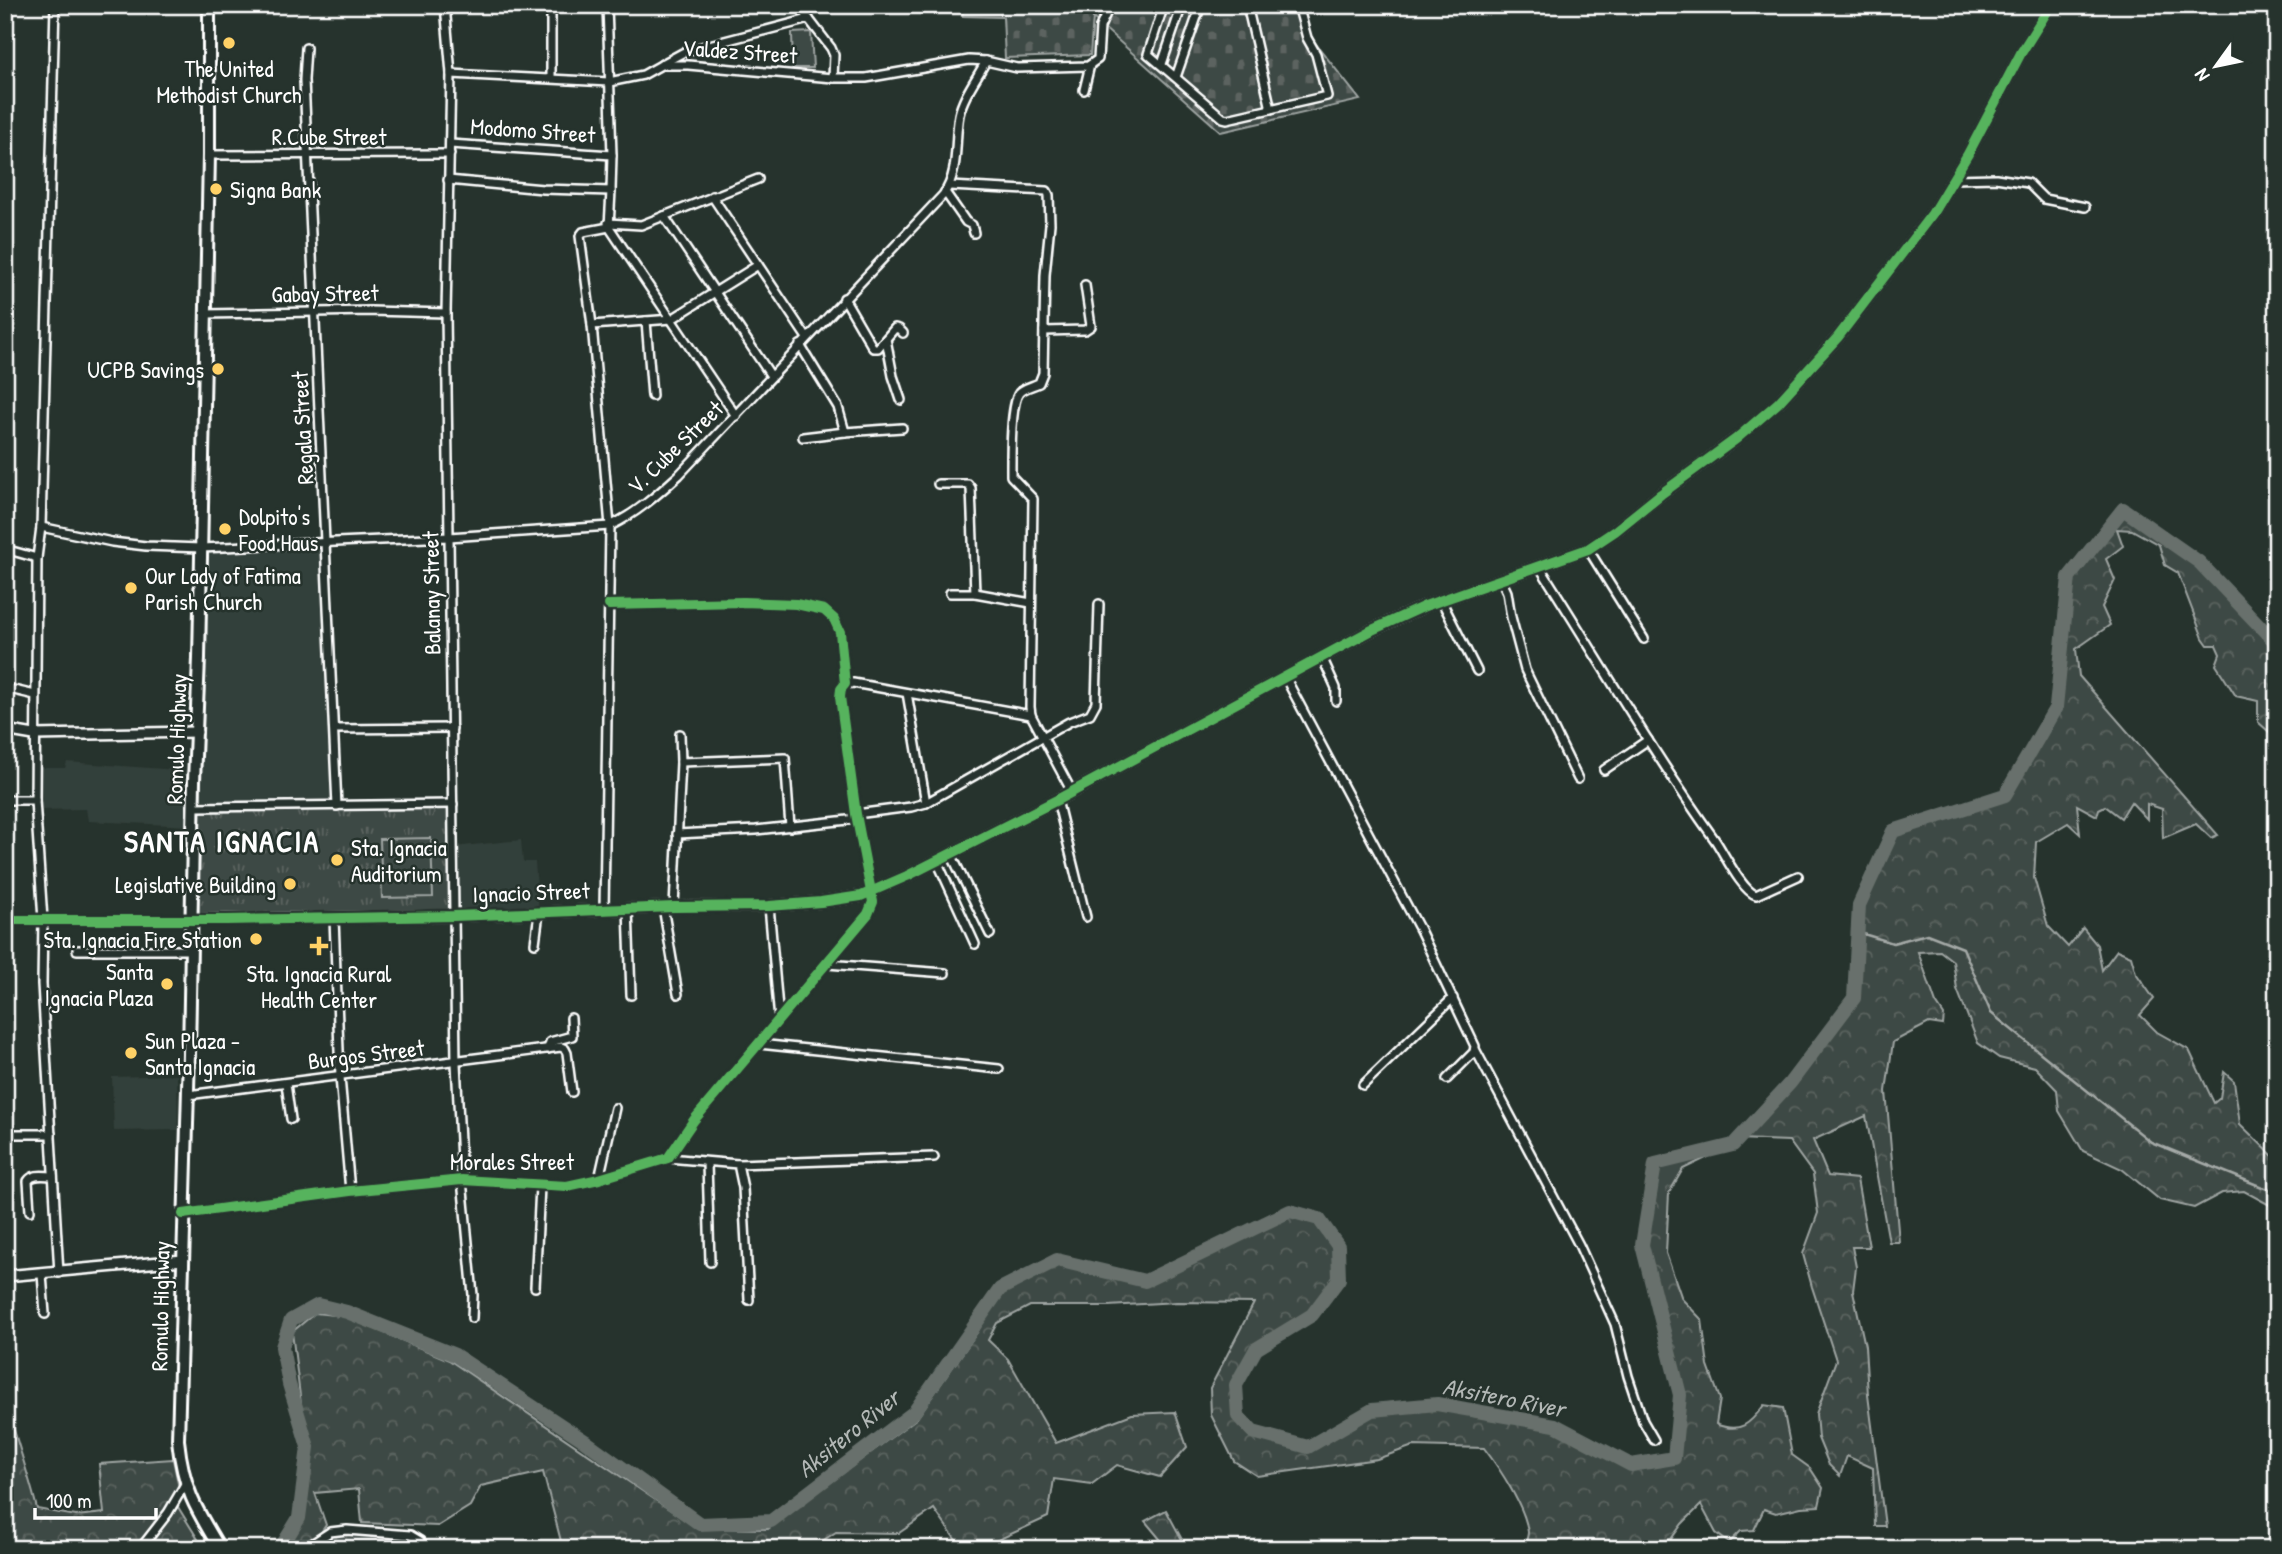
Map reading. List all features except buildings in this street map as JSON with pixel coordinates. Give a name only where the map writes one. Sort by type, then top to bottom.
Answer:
[{"type":"highway","name":"Romulo Highway","points":[[209,5],[209,155],[201,548],[178,1440],[185,1484],[220,1549]]},
{"type":"street","points":[[55,5],[34,735],[43,919],[42,984],[59,1273]]},
{"type":"street","name":"Balanay Street","points":[[445,5],[451,74],[446,313],[456,1063],[462,1181],[473,1295],[472,1318]]},
{"type":"street","points":[[607,5],[612,155],[608,225],[736,416]]},
{"type":"street","points":[[798,5],[834,55],[832,78]]},
{"type":"street","points":[[1084,90],[1090,65],[1098,59],[1100,27],[1110,5]]},
{"type":"street","points":[[1164,5],[1148,52],[1225,119],[1327,96],[1316,54],[1307,38],[1298,5]]},
{"type":"street","points":[[1161,64],[1182,5]]},
{"type":"street","points":[[1176,77],[1201,5]]},
{"type":"street","points":[[1247,5],[1271,109]]},
{"type":"street","name":"Ignacio Street","points":[[192,920],[454,916],[628,908],[769,906],[836,900],[871,893],[1072,792],[1372,630],[1441,600],[1588,549],[1736,439],[1778,403],[1817,362],[1856,316],[1924,226],[1954,179],[2021,53],[2051,5]]},
{"type":"street","points":[[551,6],[551,78]]},
{"type":"street","points":[[661,65],[686,51],[809,19]]},
{"type":"street","name":"Regala Street","points":[[306,48],[304,80],[337,807]]},
{"type":"street","points":[[974,233],[972,225],[966,222],[947,189],[959,115],[986,61]]},
{"type":"street","name":"Valdez Street","points":[[451,74],[608,82],[630,79],[661,65],[832,78],[866,78],[954,62],[986,61],[1017,68],[1090,65]]},
{"type":"street","name":"Modomo Street","points":[[450,144],[612,155]]},
{"type":"street","name":"R.Cube Street","points":[[209,155],[450,154]]},
{"type":"street","points":[[1954,179],[1996,178],[2028,183],[2044,199],[2085,207]]},
{"type":"street","points":[[604,910],[610,526],[592,325],[580,236],[583,232],[608,225],[641,225],[758,179]]},
{"type":"street","points":[[448,180],[544,189],[611,191]]},
{"type":"street","points":[[947,189],[1027,189],[1048,193],[1050,224],[1045,275],[1043,373],[1039,383],[1020,392],[1014,413],[1011,476],[1033,499],[1029,698],[1031,715],[1072,792]]},
{"type":"street","name":"V. Cube Street","points":[[41,527],[112,542],[201,548],[449,537],[610,526],[651,501],[736,416],[947,189]]},
{"type":"street","points":[[712,196],[807,338]]},
{"type":"street","points":[[664,216],[771,376]]},
{"type":"street","points":[[592,325],[672,319],[758,265]]},
{"type":"street","points":[[1044,331],[1085,330],[1091,326],[1085,285]]},
{"type":"street","points":[[844,298],[873,348],[878,348],[895,328],[903,333]]},
{"type":"street","name":"Gabay Street","points":[[205,314],[371,311],[446,313]]},
{"type":"street","points":[[646,321],[652,396]]},
{"type":"street","points":[[886,339],[891,369],[901,400]]},
{"type":"street","points":[[800,345],[838,407],[845,432]]},
{"type":"street","points":[[803,437],[902,428]]},
{"type":"street","points":[[938,484],[968,484],[971,488],[975,593]]},
{"type":"street","points":[[5,549],[37,558]]},
{"type":"street","points":[[1588,549],[1643,639]]},
{"type":"street","points":[[1539,566],[1685,799],[1726,855],[1746,890],[1756,895],[1798,876]]},
{"type":"street","points":[[1502,579],[1525,670],[1577,779]]},
{"type":"street","points":[[950,593],[975,593],[1031,603]]},
{"type":"street","points":[[1441,600],[1478,671]]},
{"type":"street","points":[[609,605],[743,602],[796,604],[824,610],[834,619],[840,632],[845,684],[840,697],[857,817],[873,902],[868,914],[694,1120],[668,1158],[738,1164],[934,1157]]},
{"type":"street","points":[[677,834],[790,827],[926,803],[1069,722],[1090,714],[1095,708],[1099,604]]},
{"type":"street","points":[[1322,657],[1336,688],[1336,701]]},
{"type":"street","points":[[1285,677],[1420,930],[1475,1049],[1579,1245],[1615,1324],[1643,1421],[1654,1440]]},
{"type":"street","points":[[845,684],[853,683],[1031,715]]},
{"type":"street","points":[[5,688],[35,695]]},
{"type":"street","points":[[907,693],[926,803]]},
{"type":"street","points":[[334,729],[452,728]]},
{"type":"street","points":[[5,730],[34,735],[197,732]]},
{"type":"street","points":[[674,907],[680,734]]},
{"type":"street","points":[[1604,770],[1648,740]]},
{"type":"street","points":[[681,762],[785,758],[790,827]]},
{"type":"street","points":[[5,800],[36,800]]},
{"type":"street","points":[[1056,800],[1086,917]]},
{"type":"street","points":[[194,807],[453,804]]},
{"type":"street","points":[[951,854],[990,934]]},
{"type":"street","points":[[937,861],[975,944]]},
{"type":"street","points":[[769,906],[779,1020]]},
{"type":"street","points":[[663,907],[678,994]]},
{"type":"street","points":[[628,908],[631,995]]},
{"type":"street","points":[[535,943],[539,913]]},
{"type":"street","points":[[334,918],[340,1077],[350,1191]]},
{"type":"street","points":[[5,920],[192,920]]},
{"type":"street","points":[[77,950],[191,950]]},
{"type":"street","points":[[827,964],[945,973]]},
{"type":"street","points":[[1363,1086],[1452,998]]},
{"type":"street","points":[[571,1018],[572,1036],[550,1042],[548,1049],[565,1048],[572,1093]]},
{"type":"street","points":[[759,1044],[999,1069]]},
{"type":"street","name":"Burgos Street","points":[[188,1095],[456,1063],[548,1049]]},
{"type":"street","points":[[1447,1079],[1475,1049]]},
{"type":"street","points":[[286,1084],[291,1119]]},
{"type":"street","points":[[599,1180],[615,1108]]},
{"type":"street","points":[[5,1134],[51,1134]]},
{"type":"street","name":"Morales Street","points":[[183,1214],[350,1191],[462,1181],[567,1186],[599,1180],[668,1158]]},
{"type":"street","points":[[707,1163],[710,1262]]},
{"type":"street","points":[[738,1164],[743,1188],[749,1300]]},
{"type":"street","points":[[30,1211],[30,1178],[53,1176]]},
{"type":"street","points":[[535,1287],[540,1186]]},
{"type":"street","points":[[5,1276],[183,1260]]},
{"type":"street","points":[[42,1274],[45,1314]]},
{"type":"street","points":[[141,1549],[168,1513],[185,1484]]},
{"type":"street","points":[[304,1549],[330,1532],[347,1530],[410,1535],[420,1541],[425,1549]]},
{"type":"shaded area","points":[[323,547],[332,801],[201,803],[206,552]]},
{"type":"shaded area","points":[[67,762],[192,771],[190,826],[88,821],[86,809],[41,810],[40,768],[65,768]]},
{"type":"shaded area","points":[[521,840],[523,862],[535,862],[539,913],[454,916],[453,847]]},
{"type":"shaded area","points":[[177,1075],[178,1130],[114,1131],[112,1077]]},
{"type":"green space","points":[[965,5],[1302,5],[1309,35],[1360,100],[1221,132],[1093,18],[1090,55],[1005,58],[1003,17],[962,16]]},
{"type":"green space","points":[[811,32],[813,68],[793,68],[792,33]]},
{"type":"green space","points":[[2123,509],[2199,562],[2277,644],[2277,739],[2258,722],[2258,701],[2236,696],[2216,665],[2220,654],[2216,645],[2208,645],[2203,638],[2178,573],[2165,565],[2159,545],[2132,530],[2117,529],[2123,546],[2106,559],[2115,580],[2102,607],[2110,625],[2076,649],[2079,676],[2218,835],[2211,838],[2196,824],[2163,838],[2162,809],[2147,804],[2147,819],[2131,802],[2121,818],[2105,806],[2099,809],[2097,816],[2077,805],[2080,834],[2068,823],[2036,842],[2034,878],[2048,926],[2068,947],[2083,928],[2097,945],[2102,970],[2117,950],[2131,956],[2136,973],[2154,999],[2140,1015],[2157,1032],[2189,1050],[2214,1103],[2220,1098],[2224,1072],[2234,1081],[2240,1124],[2277,1160],[2277,1194],[2267,1191],[2277,1195],[2277,1209],[2244,1191],[2222,1193],[2194,1208],[2160,1200],[2122,1169],[2083,1151],[2059,1111],[2057,1090],[2035,1067],[1999,1058],[1978,1043],[1957,989],[1953,961],[1940,951],[1918,952],[1936,1003],[1944,1015],[1943,1025],[1929,1023],[1893,1042],[1886,1091],[1899,1242],[1889,1242],[1866,1116],[1813,1140],[1828,1176],[1857,1179],[1869,1247],[1852,1247],[1856,1267],[1853,1291],[1865,1346],[1868,1395],[1885,1526],[1875,1526],[1873,1468],[1847,1456],[1840,1476],[1829,1465],[1818,1438],[1816,1414],[1836,1360],[1803,1254],[1818,1213],[1813,1174],[1789,1141],[1739,1139],[1854,998],[1859,905],[1893,831],[2006,795],[2056,707],[2069,577]]},
{"type":"green space","points":[[452,806],[453,916],[193,919],[195,808]]},
{"type":"green space","points":[[431,838],[433,897],[382,898],[380,839]]},
{"type":"green space","points":[[1733,1145],[1683,1169],[1669,1193],[1666,1253],[1682,1299],[1702,1320],[1708,1366],[1720,1399],[1716,1424],[1738,1427],[1749,1422],[1764,1405],[1783,1408],[1792,1455],[1810,1468],[1823,1488],[1819,1506],[1776,1513],[1764,1509],[1754,1530],[1741,1531],[1729,1543],[1716,1533],[1701,1505],[1671,1539],[1648,1545],[1647,1549],[1524,1549],[1528,1532],[1522,1511],[1504,1477],[1484,1448],[1413,1446],[1377,1459],[1257,1476],[1234,1461],[1211,1415],[1210,1388],[1254,1303],[1177,1302],[1108,1306],[1030,1306],[997,1323],[988,1340],[1008,1359],[1056,1443],[1132,1414],[1175,1412],[1187,1447],[1160,1477],[1117,1465],[1092,1484],[1054,1479],[1048,1517],[978,1549],[962,1549],[934,1509],[899,1533],[836,1532],[810,1549],[563,1549],[543,1472],[481,1486],[470,1506],[438,1526],[362,1523],[359,1489],[315,1493],[326,1525],[317,1538],[330,1532],[404,1535],[417,1540],[424,1549],[280,1549],[299,1518],[307,1452],[292,1332],[315,1313],[344,1316],[449,1360],[697,1528],[768,1529],[917,1418],[978,1331],[1000,1289],[1057,1260],[1145,1281],[1290,1211],[1319,1219],[1338,1246],[1339,1279],[1312,1315],[1256,1350],[1236,1386],[1238,1416],[1253,1432],[1308,1447],[1372,1410],[1437,1404],[1555,1425],[1631,1465],[1674,1458],[1680,1395],[1642,1245],[1655,1164]]},
{"type":"green space","points":[[5,1397],[37,1509],[76,1516],[104,1513],[99,1464],[173,1459],[180,1493],[165,1518],[178,1507],[204,1549],[147,1549],[144,1545],[139,1549],[5,1549]]},
{"type":"green space","points":[[1166,1510],[1186,1547],[1204,1549],[1161,1549],[1160,1539],[1145,1521]]},
{"type":"waterway","name":"Aksitero River","points":[[280,1549],[299,1518],[308,1447],[289,1384],[282,1347],[291,1320],[318,1305],[347,1312],[455,1355],[585,1441],[700,1524],[771,1521],[914,1412],[1000,1289],[1057,1260],[1145,1281],[1290,1211],[1319,1219],[1338,1246],[1339,1279],[1312,1315],[1256,1349],[1236,1385],[1238,1416],[1253,1432],[1308,1447],[1372,1410],[1437,1404],[1555,1425],[1631,1465],[1674,1458],[1680,1395],[1642,1245],[1655,1164],[1733,1145],[1790,1083],[1854,998],[1859,905],[1893,831],[2005,795],[2056,707],[2069,577],[2123,509],[2199,562],[2277,644]]},
{"type":"waterway","points":[[1857,932],[1893,943],[1927,934],[1963,948],[1991,1013],[2151,1142],[2277,1193]]},
{"type":"cycle path","points":[[5,920],[454,916],[769,906],[861,896],[907,876],[1057,800],[1372,630],[1425,606],[1588,549],[1736,439],[1778,403],[1838,337],[1932,214],[1968,154],[2021,53],[2051,5]]},
{"type":"cycle path","points":[[183,1214],[350,1191],[462,1180],[567,1186],[668,1158],[694,1120],[868,914],[873,902],[856,814],[840,697],[845,684],[840,632],[834,619],[824,610],[796,604],[743,602],[609,605]]},
{"type":"place","name":"The United Methodist Church","points":[[229,43]]},
{"type":"place","name":"Signa Bank","points":[[216,189]]},
{"type":"place","name":"UCPB Savings","points":[[218,369]]},
{"type":"place","name":"Dolpito's Food Haus","points":[[225,529]]},
{"type":"place","name":"Our Lady of Fatima Parish Church","points":[[131,588]]},
{"type":"place","name":"Sta. Ignacia Auditorium","points":[[337,860]]},
{"type":"place","name":"Legislative Building","points":[[290,884]]},
{"type":"place","name":"Sta. Ignacia Fire Station","points":[[256,939]]},
{"type":"place","name":"Sta. Ignacia Rural Health Center","points":[[319,946]]},
{"type":"place","name":"Santa Ignacia Plaza","points":[[167,984]]},
{"type":"place","name":"Sun Plaza - Santa Ignacia","points":[[131,1053]]},
{"type":"district","name":"SANTA IGNACIA","points":[[222,841]]}]
